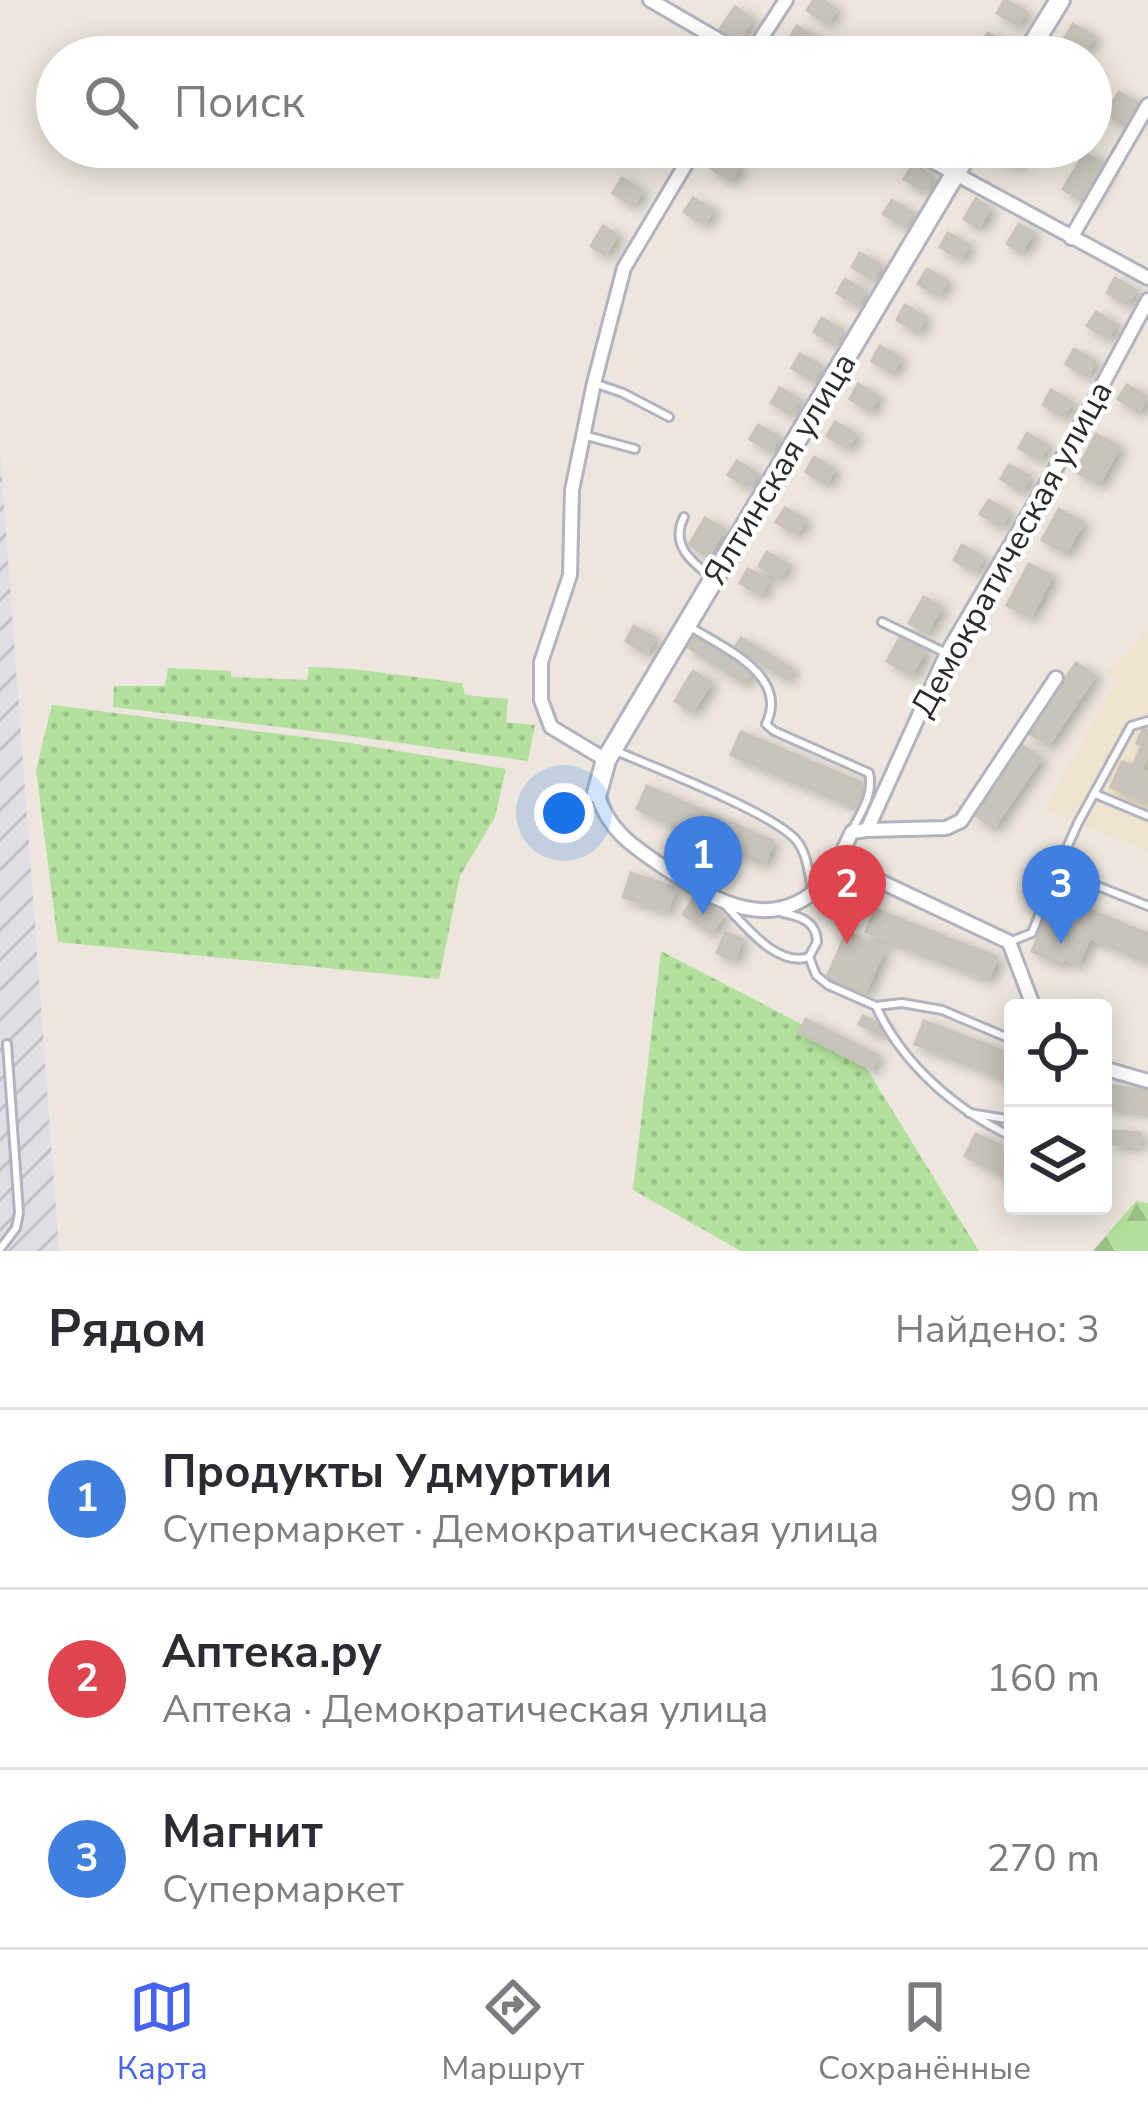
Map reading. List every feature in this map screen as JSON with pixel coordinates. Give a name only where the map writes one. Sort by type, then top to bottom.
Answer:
[{"type":"street","points":[[650,0],[713,36]]},
{"type":"street","points":[[763,36],[786,0]]},
{"type":"street","points":[[1038,36],[1060,0]]},
{"type":"street","points":[[1112,167],[1148,105]]},
{"type":"street","points":[[609,754],[551,727],[541,700],[541,662],[570,575],[572,490],[624,268],[684,168]]},
{"type":"street","points":[[946,168],[1148,278]]},
{"type":"street","name":"Ялтинская улица","points":[[597,794],[609,754],[958,168]]},
{"type":"street","points":[[1071,238],[1112,168]]},
{"type":"street","name":"Демократическая улица","points":[[867,830],[947,653],[1148,300]]},
{"type":"street","points":[[597,794],[615,830],[724,904],[748,911],[793,904],[828,878],[852,832],[946,829],[962,821],[1056,678]]},
{"type":"street","points":[[837,861],[1009,942],[1031,999]]},
{"type":"street","points":[[1112,1071],[1148,1081]]},
{"type":"lane","points":[[594,383],[669,417]]},
{"type":"lane","points":[[583,435],[635,449]]},
{"type":"lane","points":[[684,517],[678,537],[683,553],[714,579]]},
{"type":"lane","points":[[882,622],[947,653]]},
{"type":"lane","points":[[687,625],[758,673],[771,691],[766,724],[774,731],[869,773],[869,796],[852,832]]},
{"type":"lane","points":[[1009,942],[1032,933],[1078,824],[1131,726],[1148,721]]},
{"type":"lane","points":[[609,754],[760,814],[789,831],[801,846],[812,893]]},
{"type":"lane","points":[[1095,794],[1148,816]]},
{"type":"lane","points":[[1057,871],[1148,906]]},
{"type":"lane","points":[[724,904],[778,953],[792,960],[809,957]]},
{"type":"lane","points":[[768,910],[790,914],[813,926],[817,942],[809,957]]},
{"type":"lane","points":[[809,957],[816,974],[828,985],[876,1006],[942,1010],[1004,1036]]},
{"type":"lane","points":[[876,1006],[910,1059],[966,1112],[1004,1131]]},
{"type":"lane","points":[[0,1249],[16,1228],[19,1213],[7,1044]]},
{"type":"lane","points":[[966,1112],[1004,1118]]},
{"type":"shaded area","points":[[0,451],[59,1251],[0,1251]]},
{"type":"shaded area","points":[[1148,630],[1148,851],[1044,810],[1117,679],[1107,673]]},
{"type":"green space","points":[[309,667],[462,683],[465,695],[508,699],[506,722],[535,725],[528,761],[113,707],[114,686],[165,686],[168,668],[307,680]]},
{"type":"green space","points":[[52,705],[351,743],[506,769],[495,817],[460,876],[439,979],[58,942],[36,770]]},
{"type":"green space","points":[[661,951],[857,1053],[979,1251],[741,1251],[633,1190]]},
{"type":"green space","points":[[1136,1201],[1148,1203],[1148,1251],[1093,1251]]},
{"type":"building","points":[[814,0],[836,9],[827,23],[807,10]]},
{"type":"building","points":[[1005,0],[1026,11],[1017,25],[997,13]]},
{"type":"building","points":[[735,7],[752,19],[741,36],[720,29]]},
{"type":"building","points":[[1073,24],[1094,36],[1066,36]]},
{"type":"building","points":[[797,26],[812,36],[791,36]]},
{"type":"building","points":[[1119,92],[1141,106],[1128,127],[1112,118],[1112,104]]},
{"type":"building","points":[[711,168],[738,168],[731,181]]},
{"type":"building","points":[[911,168],[933,176],[925,191],[904,179]]},
{"type":"building","points":[[1076,168],[1108,168],[1087,204],[1063,189]]},
{"type":"building","points":[[622,178],[642,191],[633,205],[613,193]]},
{"type":"building","points":[[693,198],[713,210],[704,224],[684,212]]},
{"type":"building","points":[[976,199],[990,208],[978,228],[964,219]]},
{"type":"building","points":[[892,200],[912,212],[904,226],[883,214]]},
{"type":"building","points":[[1019,224],[1033,232],[1021,252],[1007,244]]},
{"type":"building","points":[[603,226],[617,235],[605,255],[591,246]]},
{"type":"building","points":[[948,233],[969,245],[960,259],[940,247]]},
{"type":"building","points":[[860,253],[881,265],[872,279],[852,267]]},
{"type":"building","points":[[927,269],[947,281],[938,295],[918,284]]},
{"type":"building","points":[[1115,278],[1136,290],[1127,304],[1107,293]]},
{"type":"building","points":[[845,279],[865,291],[857,305],[837,293]]},
{"type":"building","points":[[905,305],[925,317],[917,332],[897,320]]},
{"type":"building","points":[[1096,312],[1116,324],[1108,338],[1087,326]]},
{"type":"building","points":[[822,318],[842,330],[834,344],[814,332]]},
{"type":"building","points":[[880,346],[900,358],[892,373],[872,361]]},
{"type":"building","points":[[1074,349],[1095,361],[1087,376],[1066,364]]},
{"type":"building","points":[[800,354],[821,366],[812,380],[792,368]]},
{"type":"building","points":[[858,384],[878,396],[870,411],[850,399]]},
{"type":"building","points":[[1127,385],[1147,397],[1138,412],[1118,399]]},
{"type":"building","points":[[780,388],[800,400],[792,414],[771,403]]},
{"type":"building","points":[[1051,390],[1072,402],[1063,416],[1043,405]]},
{"type":"building","points":[[835,422],[856,434],[847,448],[827,436]]},
{"type":"building","points":[[758,425],[779,437],[770,451],[750,439]]},
{"type":"building","points":[[1027,433],[1047,445],[1039,459],[1019,448]]},
{"type":"building","points":[[1096,434],[1119,447],[1099,484],[1076,472]]},
{"type":"building","points":[[814,457],[834,469],[826,484],[806,472]]},
{"type":"building","points":[[737,461],[757,473],[749,487],[728,475]]},
{"type":"building","points":[[1009,465],[1030,476],[1021,491],[1001,479]]},
{"type":"building","points":[[989,500],[1009,512],[1001,526],[980,514]]},
{"type":"building","points":[[785,508],[805,519],[796,534],[776,522]]},
{"type":"building","points":[[1059,509],[1083,522],[1066,553],[1042,540]]},
{"type":"building","points":[[705,518],[724,529],[708,556],[689,545]]},
{"type":"building","points":[[962,545],[983,557],[975,571],[954,560]]},
{"type":"building","points":[[767,552],[788,564],[779,578],[759,566]]},
{"type":"building","points":[[1029,564],[1052,576],[1030,617],[1007,605]]},
{"type":"building","points":[[748,569],[768,581],[760,595],[740,583]]},
{"type":"building","points":[[924,597],[941,607],[926,633],[909,623]]},
{"type":"building","points":[[634,626],[655,638],[646,653],[626,641]]},
{"type":"building","points":[[695,636],[751,670],[744,683],[688,647]]},
{"type":"building","points":[[901,636],[925,650],[911,675],[887,661]]},
{"type":"building","points":[[741,638],[792,669],[787,679],[735,647]]},
{"type":"building","points":[[1076,663],[1095,676],[1048,745],[1028,732]]},
{"type":"building","points":[[693,671],[711,682],[692,712],[675,701]]},
{"type":"building","points":[[1143,729],[1148,731],[1148,752],[1140,770],[1133,766]]},
{"type":"building","points":[[741,732],[867,785],[858,808],[731,755]]},
{"type":"building","points":[[1021,745],[1041,758],[993,828],[974,814]]},
{"type":"building","points":[[1122,762],[1148,773],[1148,803],[1111,787]]},
{"type":"building","points":[[647,786],[773,841],[764,864],[637,809]]},
{"type":"building","points":[[631,873],[675,888],[667,911],[623,897]]},
{"type":"building","points":[[695,896],[723,915],[711,933],[683,914]]},
{"type":"building","points":[[1055,896],[1148,934],[1148,962],[1046,919]]},
{"type":"building","points":[[875,909],[997,957],[988,979],[866,932]]},
{"type":"building","points":[[1046,919],[1090,937],[1077,965],[1063,958],[1060,964],[1032,951]]},
{"type":"building","points":[[725,932],[742,939],[734,960],[717,953]]},
{"type":"building","points":[[847,932],[884,949],[864,994],[827,977]]},
{"type":"building","points":[[863,1016],[887,1028],[883,1036],[859,1024]]},
{"type":"building","points":[[806,1019],[878,1056],[871,1069],[799,1032]]},
{"type":"building","points":[[924,1021],[1004,1052],[1004,1078],[915,1044]]},
{"type":"building","points":[[1112,1085],[1148,1091],[1147,1112],[1112,1107]]},
{"type":"building","points":[[1112,1131],[1140,1133],[1139,1146],[1112,1144]]},
{"type":"building","points":[[976,1134],[1004,1147],[1004,1174],[965,1156]]},
{"type":"place","name":"Продукты Удмуртии","points":[[703,915]]},
{"type":"place","name":"Аптека.ру","points":[[847,944]]},
{"type":"place","name":"Магнит","points":[[1061,944]]}]
